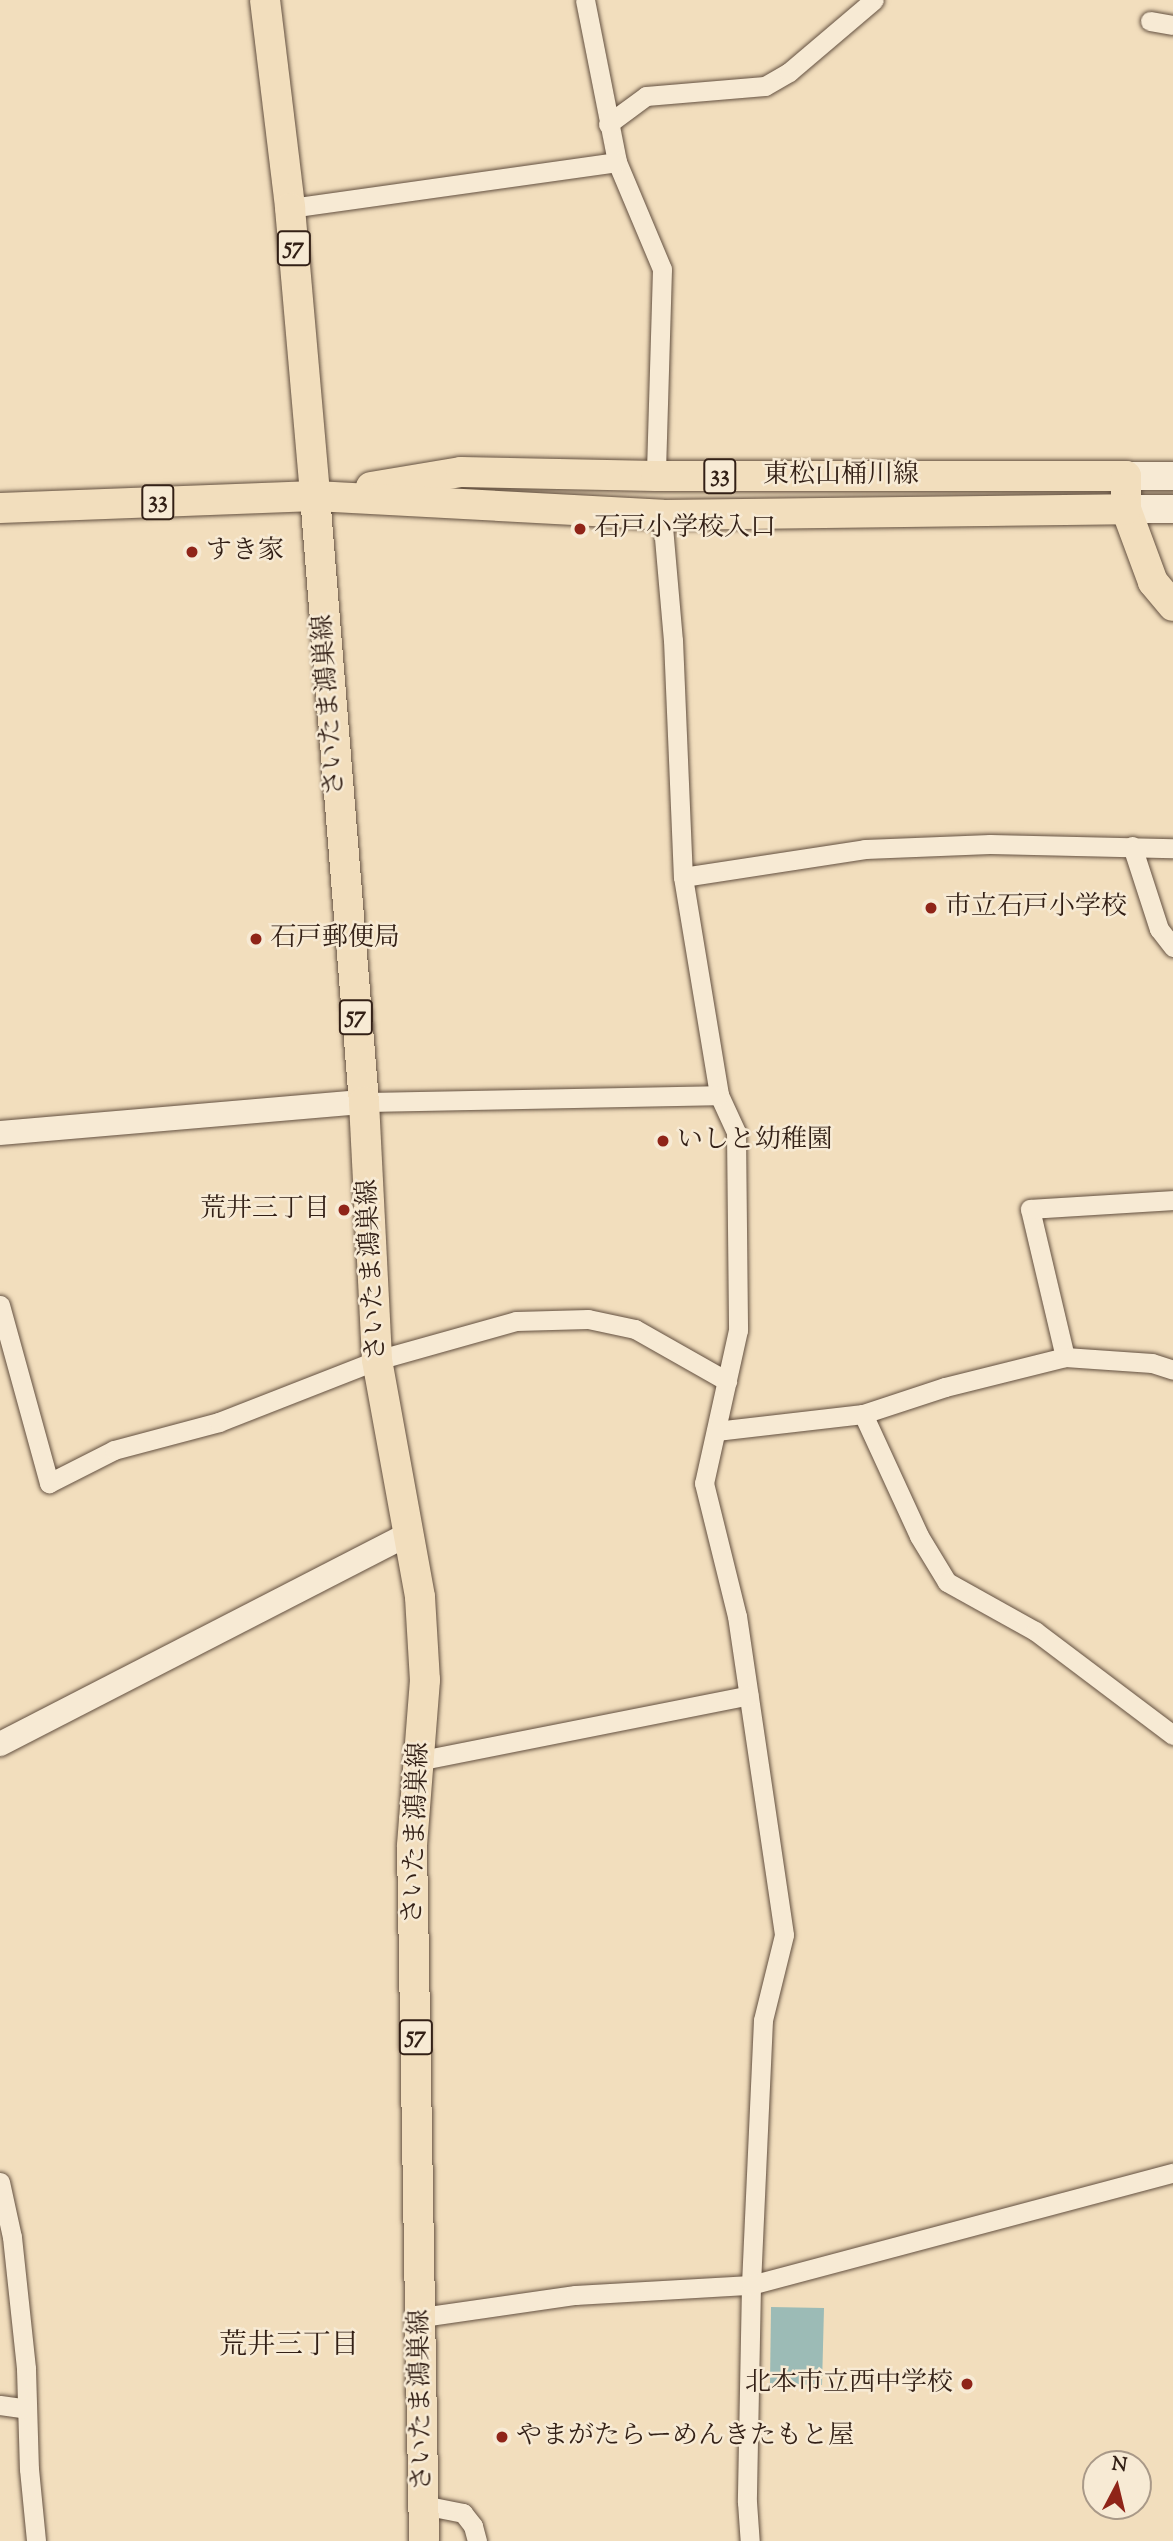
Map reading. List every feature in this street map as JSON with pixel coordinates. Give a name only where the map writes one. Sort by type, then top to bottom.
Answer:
[{"type":"main road","name":"さいたま鴻巣線","points":[[265,0],[290,208],[315,496],[363,1102],[377,1360],[420,1597],[425,1680],[412,1846],[424,2541]]},
{"type":"main road","name":"東松山桶川線","points":[[315,496],[461,472],[656,476],[1126,476]]},
{"type":"main road","points":[[1173,476],[1126,476],[1126,509],[1153,582],[1173,606]]},
{"type":"main road","name":"東松山桶川線","points":[[0,508],[315,496],[662,514],[1126,509]]},
{"type":"main road","points":[[1126,509],[1173,509]]},
{"type":"street","points":[[585,0],[617,162],[662,269],[656,476]]},
{"type":"street","points":[[608,124],[646,96],[765,86],[789,72],[874,0]]},
{"type":"street","points":[[1150,21],[1173,25]]},
{"type":"street","points":[[290,208],[617,162]]},
{"type":"street","points":[[662,514],[673,640],[683,877],[719,1095],[736,1132],[738,1331],[705,1483],[737,1616],[784,1935],[763,2020],[751,2285],[747,2502],[750,2541]]},
{"type":"street","points":[[683,877],[865,849],[990,844],[1173,848]]},
{"type":"street","points":[[1132,846],[1159,929],[1173,947]]},
{"type":"street","points":[[0,1133],[363,1102],[719,1095]]},
{"type":"street","points":[[1065,1357],[1030,1209],[1173,1200]]},
{"type":"street","points":[[0,1305],[48,1483],[114,1450],[219,1422],[377,1360],[516,1321],[588,1319],[635,1329],[727,1381]]},
{"type":"street","points":[[716,1432],[863,1414],[944,1387],[1065,1357],[1152,1363],[1173,1370]]},
{"type":"street","points":[[863,1414],[919,1536],[947,1582],[1035,1631],[1173,1735]]},
{"type":"street","points":[[0,1744],[407,1535]]},
{"type":"street","points":[[417,1761],[749,1695]]},
{"type":"street","points":[[422,2318],[575,2295],[751,2285],[1173,2173]]},
{"type":"street","points":[[0,2182],[12,2237],[36,2541]]},
{"type":"street","points":[[0,2405],[27,2409]]},
{"type":"street","points":[[423,2505],[463,2513],[473,2526],[477,2541]]},
{"type":"water","points":[[771,2307],[824,2308],[822,2385],[770,2384]]},
{"type":"place","name":"石戸小学校入口","points":[[580,529]]},
{"type":"place","name":"すき家","points":[[192,552]]},
{"type":"place","name":"市立石戸小学校","points":[[931,908]]},
{"type":"place","name":"石戸郵便局","points":[[256,939]]},
{"type":"place","name":"いしと幼稚園","points":[[663,1141]]},
{"type":"place","name":"荒井三丁目","points":[[344,1210]]},
{"type":"place","name":"北本市立西中学校","points":[[967,2384]]},
{"type":"place","name":"やまがたらーめんきたもと屋","points":[[502,2437]]},
{"type":"district","name":"荒井三丁目","points":[[289,2346]]}]
